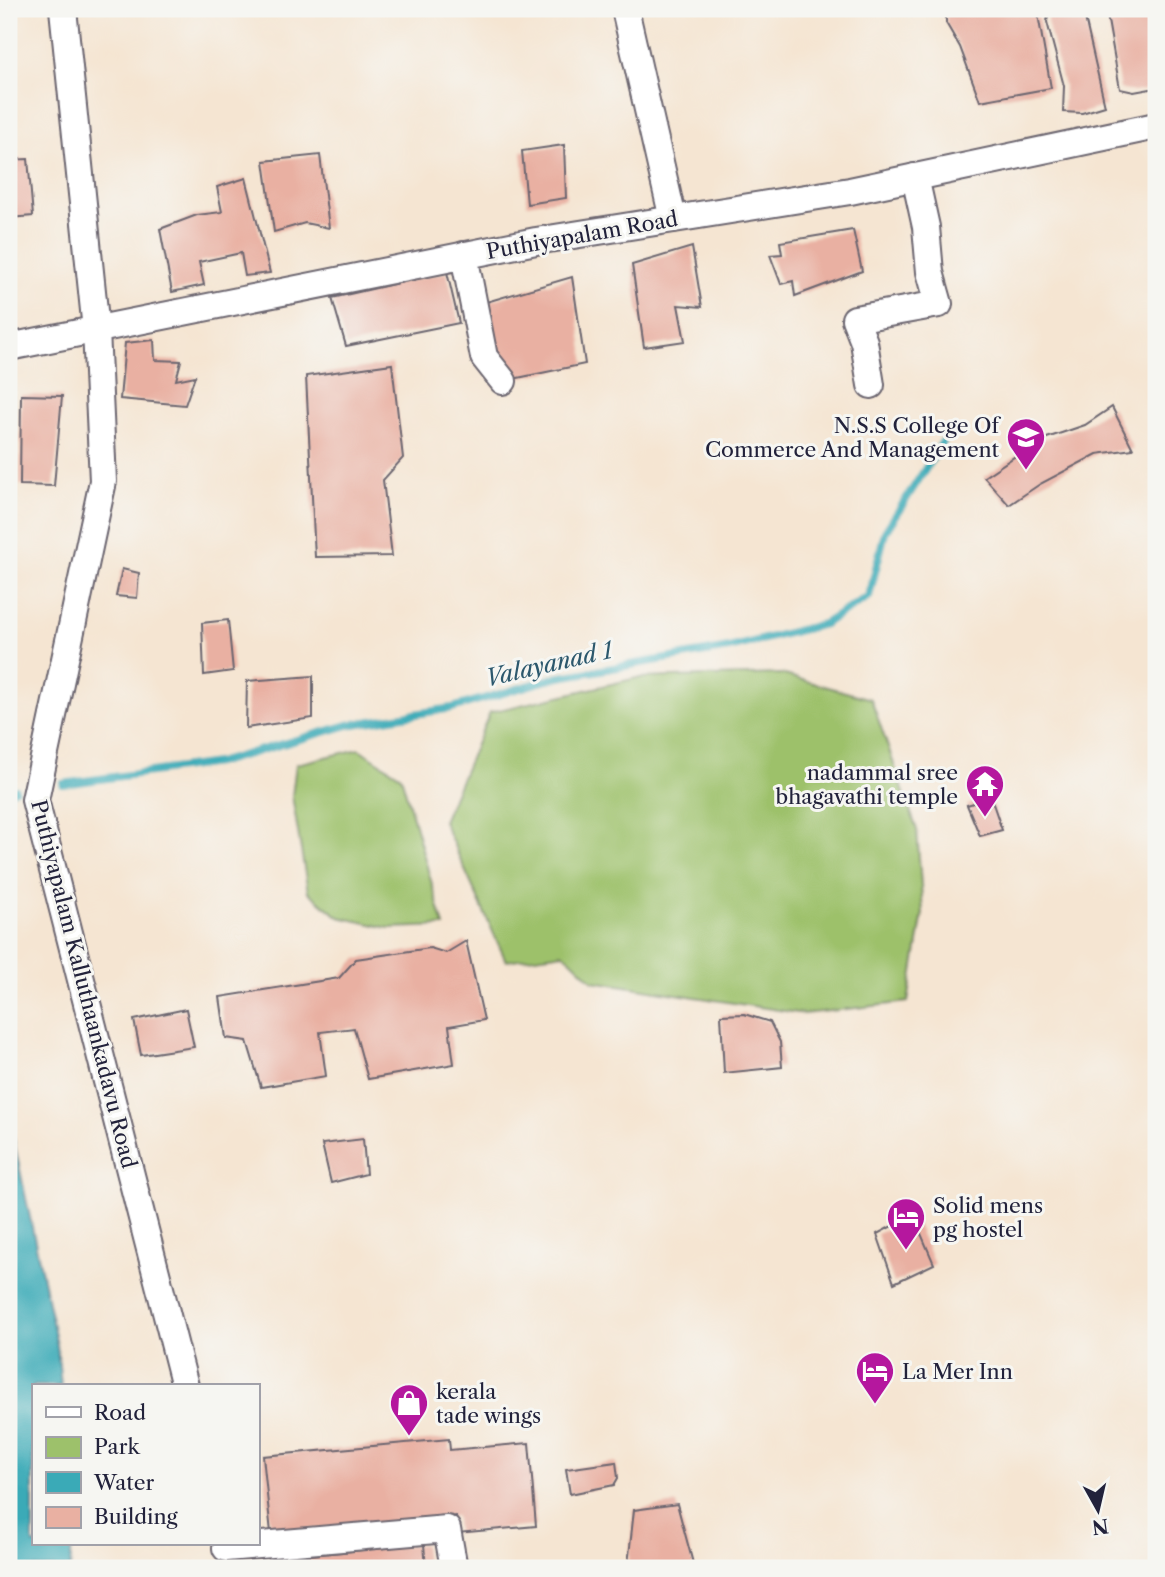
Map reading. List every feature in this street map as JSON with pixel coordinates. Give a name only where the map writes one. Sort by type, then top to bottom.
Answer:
[{"type":"street","name":"Puthiyapalam Kalluthaankadavu Road","points":[[63,9],[96,330],[103,481],[35,800],[184,1384]]},
{"type":"street","points":[[625,9],[673,219]]},
{"type":"street","name":"Puthiyapalam Road","points":[[9,347],[464,256],[850,191],[1156,126]]},
{"type":"street","points":[[871,385],[864,342],[855,319],[939,304],[930,272],[926,227],[915,177]]},
{"type":"street","points":[[464,256],[484,357],[503,382]]},
{"type":"street","points":[[227,1553],[447,1529],[454,1568]]},
{"type":"green space","points":[[781,674],[871,699],[917,830],[923,913],[908,1002],[804,1014],[593,981],[564,953],[506,961],[443,821],[490,712],[637,678]]},
{"type":"green space","points":[[359,749],[401,776],[444,926],[389,928],[339,917],[308,892],[292,796],[296,764]]},
{"type":"water","points":[[9,1118],[57,1345],[61,1384],[32,1384],[32,1546],[72,1546],[70,1568],[9,1568]]},
{"type":"building","points":[[946,9],[1037,9],[1051,88],[980,101],[960,47],[946,23]]},
{"type":"building","points":[[1049,9],[1083,9],[1105,106],[1082,113],[1063,112],[1064,86],[1047,22]]},
{"type":"building","points":[[1106,9],[1156,9],[1156,88],[1134,92],[1120,89]]},
{"type":"building","points":[[564,145],[566,198],[527,204],[522,151]]},
{"type":"building","points":[[320,155],[329,228],[305,223],[274,232],[264,161]]},
{"type":"building","points":[[28,159],[33,216],[9,218],[9,160]]},
{"type":"building","points":[[246,178],[270,273],[245,276],[241,253],[199,262],[204,285],[172,292],[160,229],[197,215],[222,212],[217,187]]},
{"type":"building","points":[[853,230],[862,271],[795,296],[793,281],[781,284],[770,255],[782,254],[780,242]]},
{"type":"building","points":[[692,247],[702,307],[678,305],[685,341],[644,347],[632,265]]},
{"type":"building","points":[[447,272],[459,323],[346,346],[332,298]]},
{"type":"building","points":[[572,277],[585,364],[503,381],[483,303]]},
{"type":"building","points":[[154,340],[155,360],[181,361],[176,380],[195,376],[185,405],[120,399],[125,343]]},
{"type":"building","points":[[392,364],[403,458],[383,480],[392,556],[315,557],[306,376]]},
{"type":"building","points":[[21,395],[62,396],[54,486],[20,485]]},
{"type":"building","points":[[1112,407],[1133,449],[1097,454],[1040,484],[1009,505],[984,477],[1038,441],[1085,425]]},
{"type":"building","points":[[122,569],[139,573],[137,598],[116,596]]},
{"type":"building","points":[[228,620],[233,671],[204,675],[202,623]]},
{"type":"building","points":[[313,676],[313,718],[246,728],[247,681]]},
{"type":"building","name":"nadammal sree bhagavathi temple","points":[[991,798],[1002,830],[980,836],[967,805]]},
{"type":"building","points":[[466,941],[484,1020],[449,1026],[454,1064],[368,1079],[354,1028],[320,1032],[326,1076],[261,1087],[247,1041],[226,1038],[220,997],[339,978],[356,959],[430,948],[446,953]]},
{"type":"building","points":[[186,1009],[194,1047],[141,1055],[134,1020]]},
{"type":"building","points":[[744,1014],[770,1022],[780,1042],[782,1067],[724,1073],[721,1015]]},
{"type":"building","points":[[363,1139],[366,1174],[331,1183],[322,1144]]},
{"type":"building","name":"Solid mens pg hostel","points":[[913,1215],[934,1264],[894,1283],[877,1234]]},
{"type":"building","points":[[449,1439],[450,1450],[529,1443],[536,1526],[457,1533],[456,1516],[271,1533],[263,1456]]},
{"type":"building","points":[[616,1462],[618,1478],[614,1485],[570,1494],[566,1469]]},
{"type":"building","points":[[677,1504],[694,1567],[628,1565],[634,1510]]},
{"type":"building","points":[[424,1544],[426,1568],[272,1568],[271,1559]]},
{"type":"waterway","name":"Valayanad 1","points":[[63,784],[217,763],[348,725],[452,708],[554,678],[729,648],[824,624],[869,596],[885,532],[942,443]]},
{"type":"waterway","name":"Valayanad 1","points":[[9,792],[15,789]]},
{"type":"place","name":"N.S.S College Of Commerce And Management","points":[[1026,471]]},
{"type":"place","name":"nadammal sree bhagavathi temple","points":[[985,818]]},
{"type":"place","name":"Solid mens pg hostel","points":[[906,1251]]},
{"type":"place","name":"La Mer Inn","points":[[875,1405]]},
{"type":"place","name":"kerala tade wings","points":[[409,1437]]}]
